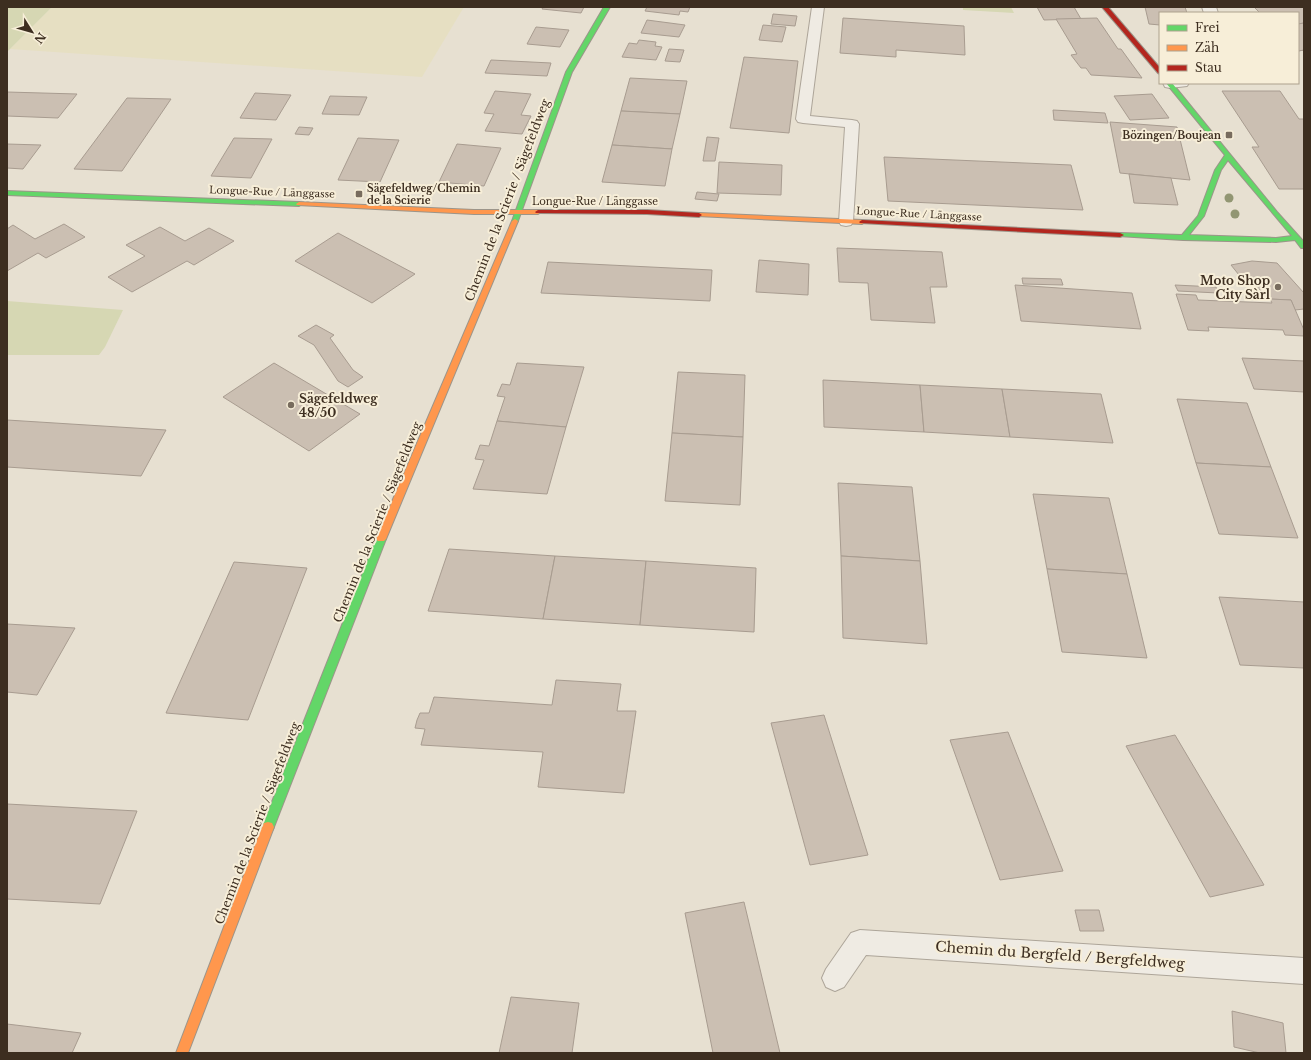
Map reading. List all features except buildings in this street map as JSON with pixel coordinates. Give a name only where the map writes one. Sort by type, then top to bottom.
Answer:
[{"type":"street","name":"Chemin de la Scierie / Sägefeldweg","points":[[182,1053],[284,784],[396,502],[508,240],[569,72],[607,7]]},
{"type":"street","points":[[1105,7],[1159,71]]},
{"type":"street","points":[[1175,84],[1228,155],[1304,246]]},
{"type":"street","points":[[1183,238],[1203,213],[1214,177],[1219,166],[1228,155]]},
{"type":"street","name":"Longue-Rue / Länggasse","points":[[7,193],[517,212],[647,212],[1183,238],[1276,240],[1297,238]]},
{"type":"lane","points":[[818,7],[803,119],[852,124],[846,222]]},
{"type":"lane","name":"Chemin du Bergfeld / Bergfeldweg","points":[[835,978],[860,942],[1304,971]]},
{"type":"shaded area","points":[[52,7],[464,7],[422,77],[10,49]]},
{"type":"green space","points":[[7,7],[52,7],[7,52]]},
{"type":"green space","points":[[963,7],[1011,7],[1014,13],[963,10]]},
{"type":"green space","points":[[7,301],[123,310],[105,347],[99,355],[7,355]]},
{"type":"traffic: fast","points":[[515,221],[569,72],[607,7]]},
{"type":"traffic: fast","points":[[1170,84],[1275,213],[1304,246]]},
{"type":"traffic: fast","points":[[1183,238],[1201,216],[1218,170],[1228,155]]},
{"type":"traffic: fast","points":[[7,193],[299,204]]},
{"type":"traffic: fast","points":[[1120,235],[1276,240],[1297,238]]},
{"type":"traffic: fast","points":[[268,827],[381,539]]},
{"type":"traffic: slow","points":[[299,204],[474,212],[538,212]]},
{"type":"traffic: slow","points":[[699,215],[862,222]]},
{"type":"traffic: slow","points":[[381,539],[515,221]]},
{"type":"traffic: slow","points":[[182,1053],[268,827]]},
{"type":"traffic: jam","points":[[1105,7],[1159,71]]},
{"type":"traffic: jam","points":[[538,212],[647,212],[699,215]]},
{"type":"traffic: jam","points":[[862,222],[1120,235]]},
{"type":"place","name":"Bözingen/Boujean","points":[[1229,135]]},
{"type":"place","name":"Sägefeldweg/Chemin de la Scierie","points":[[359,194]]},
{"type":"place","name":"Moto Shop City Sàrl","points":[[1278,287]]},
{"type":"place","name":"Sägefeldweg 48/50","points":[[291,405]]}]
